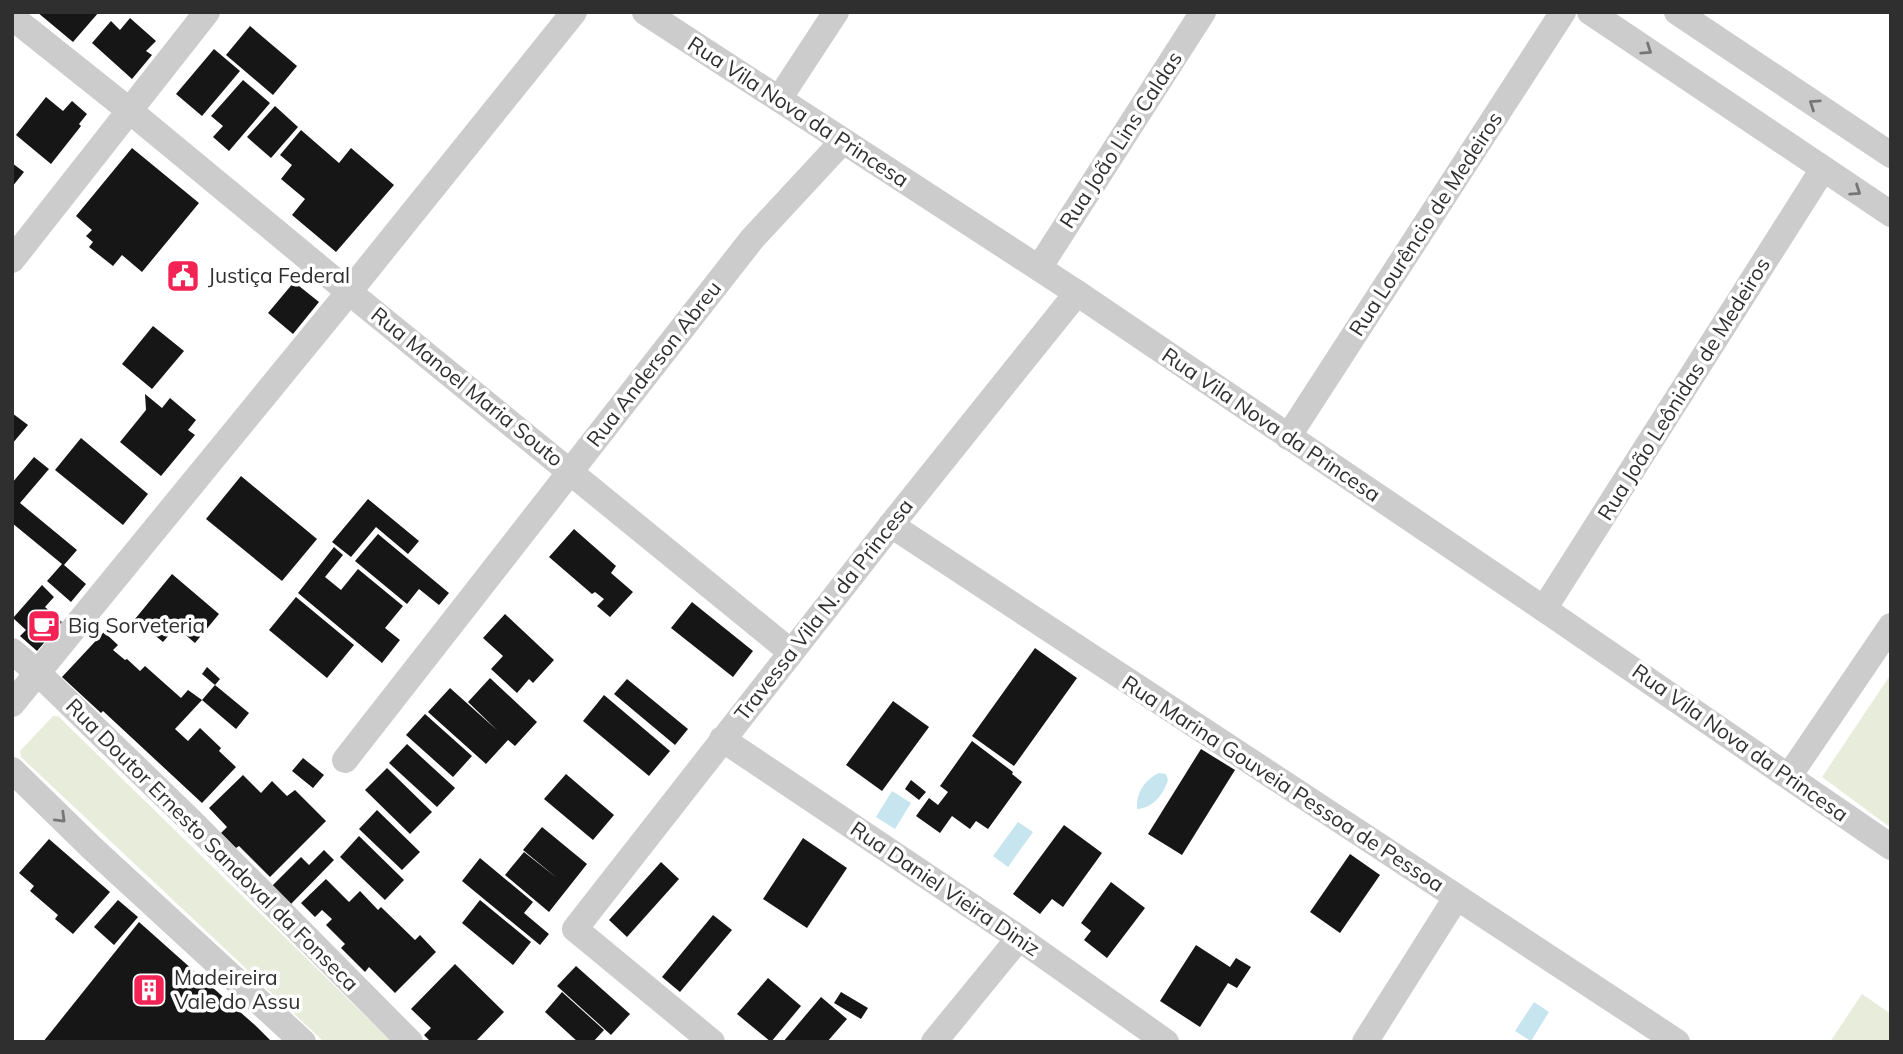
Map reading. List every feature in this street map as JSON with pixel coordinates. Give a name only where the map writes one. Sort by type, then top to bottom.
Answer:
[{"type":"street","points":[[12,260],[207,12]]},
{"type":"street","points":[[12,704],[574,12]]},
{"type":"street","name":"Rua Vila Nova da Princesa","points":[[645,12],[1077,293],[1891,847]]},
{"type":"street","points":[[779,99],[836,12]]},
{"type":"street","name":"Rua João Lins Caldas","points":[[1039,268],[1203,12]]},
{"type":"street","name":"Rua Lourêncio de Medeiros","points":[[1288,437],[1563,12]]},
{"type":"street","points":[[1590,12],[1891,214]]},
{"type":"street","points":[[1677,12],[1891,155]]},
{"type":"street","name":"Rua Manoel Maria Souto","points":[[12,17],[791,652]]},
{"type":"street","name":"Rua Anderson Abreu","points":[[345,760],[752,239],[843,141]]},
{"type":"street","name":"Rua João Leônidas de Medeiros","points":[[1544,609],[1823,169]]},
{"type":"street","name":"Travessa Vila N. da Princesa","points":[[712,1042],[575,929],[722,739],[1077,293]]},
{"type":"street","name":"Rua Marina Gouveia Pessoa de Pessoa","points":[[891,525],[1677,1042]]},
{"type":"street","points":[[1789,776],[1891,626]]},
{"type":"street","name":"Rua Doutor Ernesto Sandoval da Fonseca","points":[[12,651],[191,821],[410,1042]]},
{"type":"street","name":"Rua Daniel Vieira Diniz","points":[[722,739],[1019,939],[1166,1042]]},
{"type":"street","points":[[12,770],[93,849],[303,1042]]},
{"type":"street","points":[[1365,1042],[1457,898]]},
{"type":"street","points":[[934,1042],[1019,939]]},
{"type":"green space","points":[[1891,674],[1891,828],[1822,777]]},
{"type":"green space","points":[[53,716],[58,716],[392,1042],[324,1042],[21,757],[20,751]]},
{"type":"green space","points":[[1862,994],[1891,1014],[1891,1042],[1830,1042]]},
{"type":"water","points":[[1159,773],[1166,774],[1168,780],[1163,791],[1153,803],[1137,809],[1142,787]]},
{"type":"water","points":[[892,791],[911,803],[895,829],[876,817]]},
{"type":"water","points":[[1018,822],[1033,832],[1008,867],[993,856]]},
{"type":"water","points":[[1534,1002],[1549,1012],[1531,1041],[1515,1031]]},
{"type":"building","points":[[37,12],[99,12],[73,42]]},
{"type":"building","points":[[130,18],[156,41],[146,51],[152,55],[132,79],[92,43],[111,21],[120,30]]},
{"type":"building","points":[[250,26],[297,66],[273,95],[226,55]]},
{"type":"building","points":[[214,49],[240,71],[202,116],[176,94]]},
{"type":"building","points":[[243,80],[270,103],[229,151],[213,137],[223,126],[211,116]]},
{"type":"building","points":[[46,97],[63,111],[72,101],[87,114],[79,124],[81,126],[51,164],[16,135]]},
{"type":"building","points":[[275,106],[298,127],[271,158],[247,137]]},
{"type":"building","points":[[301,130],[339,163],[351,148],[394,185],[336,252],[292,215],[305,199],[281,179],[292,165],[280,155]]},
{"type":"building","points":[[132,148],[199,203],[142,272],[122,255],[113,266],[89,247],[93,242],[86,236],[92,230],[76,216]]},
{"type":"building","points":[[12,163],[24,172],[12,187]]},
{"type":"building","points":[[294,282],[319,302],[293,334],[268,313]]},
{"type":"building","points":[[153,326],[184,351],[152,389],[122,364]]},
{"type":"building","points":[[145,394],[162,408],[170,398],[196,420],[188,430],[195,435],[161,476],[120,442],[146,410]]},
{"type":"building","points":[[12,413],[28,425],[12,444]]},
{"type":"building","points":[[81,438],[148,494],[123,525],[55,470]]},
{"type":"building","points":[[34,457],[49,469],[20,503],[77,550],[64,565],[86,584],[71,602],[47,581],[62,564],[12,523],[12,483]]},
{"type":"building","points":[[241,476],[317,539],[282,581],[206,519]]},
{"type":"building","points":[[368,499],[419,541],[408,554],[376,527],[351,557],[332,542]]},
{"type":"building","points":[[574,529],[616,566],[611,573],[633,592],[610,617],[597,606],[604,599],[595,592],[592,594],[549,557]]},
{"type":"building","points":[[378,534],[449,593],[439,605],[419,589],[407,604],[355,561]]},
{"type":"building","points":[[334,547],[343,555],[325,577],[341,590],[358,569],[403,606],[385,628],[400,640],[382,663],[298,593]]},
{"type":"building","points":[[172,574],[219,614],[195,643],[176,627],[163,642],[135,619]]},
{"type":"building","points":[[42,585],[54,597],[45,607],[62,622],[37,651],[20,636],[26,630],[13,618]]},
{"type":"building","points":[[296,597],[354,645],[327,678],[269,630]]},
{"type":"building","points":[[692,602],[753,651],[733,677],[671,628]]},
{"type":"building","points":[[505,614],[554,660],[533,683],[529,679],[517,693],[491,669],[503,656],[483,638]]},
{"type":"building","points":[[104,632],[118,645],[113,650],[140,671],[145,666],[181,698],[188,690],[202,700],[175,729],[188,741],[200,728],[236,767],[202,803],[103,711],[101,713],[62,677]]},
{"type":"building","points":[[1035,648],[1077,678],[1014,766],[972,736]]},
{"type":"building","points":[[207,667],[220,679],[215,685],[202,674]]},
{"type":"building","points":[[490,678],[537,722],[515,746],[508,740],[486,764],[428,712],[450,688],[498,731],[468,702]]},
{"type":"building","points":[[627,679],[688,729],[675,745],[614,694]]},
{"type":"building","points":[[215,685],[249,713],[236,729],[202,700]]},
{"type":"building","points":[[604,695],[670,751],[649,776],[583,721]]},
{"type":"building","points":[[893,701],[929,727],[882,791],[846,765]]},
{"type":"building","points":[[425,714],[472,756],[453,777],[406,735]]},
{"type":"building","points":[[972,741],[1022,782],[988,829],[976,821],[970,829],[952,816],[940,833],[916,816],[929,798],[938,805],[948,792],[940,786]]},
{"type":"building","points":[[407,744],[455,788],[437,807],[389,763]]},
{"type":"building","points":[[1201,749],[1235,770],[1182,855],[1148,834]]},
{"type":"building","points":[[303,758],[324,775],[313,788],[292,771]]},
{"type":"building","points":[[387,768],[432,812],[410,834],[365,790]]},
{"type":"building","points":[[566,774],[614,815],[593,840],[544,799]]},
{"type":"building","points":[[243,775],[261,793],[272,781],[287,796],[295,790],[326,821],[270,877],[239,846],[236,848],[221,833],[227,827],[209,808]]},
{"type":"building","points":[[911,780],[926,792],[919,800],[905,789]]},
{"type":"building","points":[[377,810],[420,852],[402,870],[359,829]]},
{"type":"building","points":[[1064,825],[1102,853],[1063,907],[1052,899],[1040,914],[1013,894]]},
{"type":"building","points":[[542,827],[587,864],[549,912],[505,875],[524,852],[557,878],[523,850]]},
{"type":"building","points":[[359,836],[404,880],[385,900],[340,857]]},
{"type":"building","points":[[803,838],[847,868],[807,928],[763,899]]},
{"type":"building","points":[[49,839],[110,892],[73,934],[55,919],[58,915],[30,891],[34,886],[19,873]]},
{"type":"building","points":[[324,850],[334,860],[291,904],[272,886],[301,857],[309,865]]},
{"type":"building","points":[[1350,854],[1380,875],[1340,933],[1310,912]]},
{"type":"building","points":[[480,858],[533,902],[524,913],[549,934],[540,945],[462,881]]},
{"type":"building","points":[[661,862],[679,879],[627,937],[609,920]]},
{"type":"building","points":[[326,879],[349,902],[360,891],[378,910],[381,907],[415,940],[420,935],[436,952],[395,993],[369,967],[365,972],[341,948],[345,944],[326,925],[332,919],[322,910],[315,917],[301,903]]},
{"type":"building","points":[[1111,882],[1145,908],[1107,958],[1084,940],[1091,931],[1081,923]]},
{"type":"building","points":[[118,900],[138,917],[114,945],[94,927]]},
{"type":"building","points":[[480,900],[531,942],[513,965],[462,923]]},
{"type":"building","points":[[713,915],[732,930],[680,992],[662,977]]},
{"type":"building","name":"Madeireira Vale do Assu","points":[[139,922],[257,1027],[272,1042],[43,1042]]},
{"type":"building","points":[[1196,945],[1230,967],[1236,958],[1251,967],[1237,988],[1228,983],[1200,1027],[1160,1001]]},
{"type":"building","points":[[455,964],[504,1012],[475,1042],[431,1042],[424,1035],[431,1028],[411,1009]]},
{"type":"building","points":[[576,966],[630,1014],[611,1035],[557,986]]},
{"type":"building","points":[[768,978],[801,1006],[771,1042],[737,1014]]},
{"type":"building","points":[[562,992],[604,1030],[593,1042],[578,1042],[545,1012]]},
{"type":"building","points":[[841,992],[868,1008],[861,1019],[834,1003]]},
{"type":"building","points":[[821,997],[847,1019],[827,1042],[783,1042]]},
{"type":"place","name":"Justiça Federal","points":[[183,276]]},
{"type":"place","name":"Big Sorveteria","points":[[44,626]]},
{"type":"place","name":"Madeireira Vale do Assu","points":[[149,990]]}]
